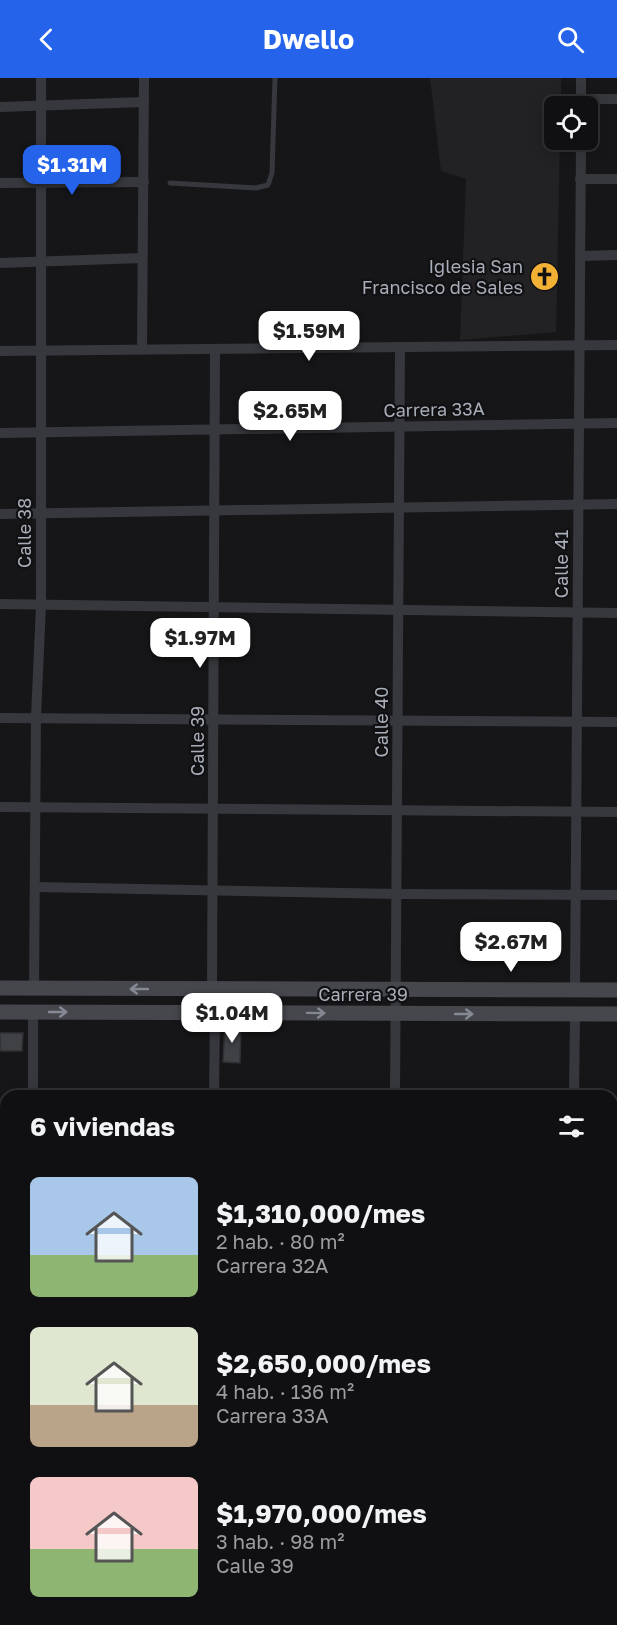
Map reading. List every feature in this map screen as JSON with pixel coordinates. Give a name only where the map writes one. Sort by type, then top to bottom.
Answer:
[{"type":"main road","name":"Carrera 39","points":[[0,988],[617,990]]},
{"type":"main road","name":"Carrera 39","points":[[0,1012],[617,1014]]},
{"type":"street","name":"Calle 38","points":[[34,988],[36,717],[41,605],[41,78]]},
{"type":"street","points":[[142,349],[144,78]]},
{"type":"street","points":[[581,78],[581,96]]},
{"type":"street","points":[[598,101],[617,99]]},
{"type":"street","points":[[0,107],[144,102]]},
{"type":"street","name":"Calle 41","points":[[575,990],[581,150]]},
{"type":"street","points":[[580,179],[617,179]]},
{"type":"street","points":[[0,183],[144,182]]},
{"type":"street","points":[[580,256],[617,255]]},
{"type":"street","points":[[0,262],[142,258]]},
{"type":"street","points":[[0,351],[617,345]]},
{"type":"street","name":"Calle 40","points":[[395,1090],[400,347]]},
{"type":"street","name":"Calle 39","points":[[212,989],[216,349]]},
{"type":"street","name":"Carrera 33A","points":[[0,433],[617,423]]},
{"type":"street","points":[[0,514],[617,504]]},
{"type":"street","points":[[0,604],[617,613]]},
{"type":"street","points":[[0,717],[617,722]]},
{"type":"street","points":[[0,807],[617,812]]},
{"type":"street","points":[[36,887],[396,894],[617,895]]},
{"type":"street","points":[[33,1012],[33,1090]]},
{"type":"street","points":[[214,1090],[215,1012]]},
{"type":"street","points":[[574,1090],[575,1014]]},
{"type":"lane","points":[[170,183],[256,188],[268,185],[272,173],[275,78]]},
{"type":"shaded area","points":[[430,78],[561,78],[561,96],[544,96],[544,150],[560,150],[556,332],[460,340],[466,179],[441,171]]},
{"type":"building","points":[[225,1025],[241,1026],[240,1063],[223,1062]]},
{"type":"building","points":[[0,1033],[23,1033],[22,1051],[0,1051]]},
{"type":"place","name":"Iglesia San Francisco de Sales","points":[[544,276]]}]
